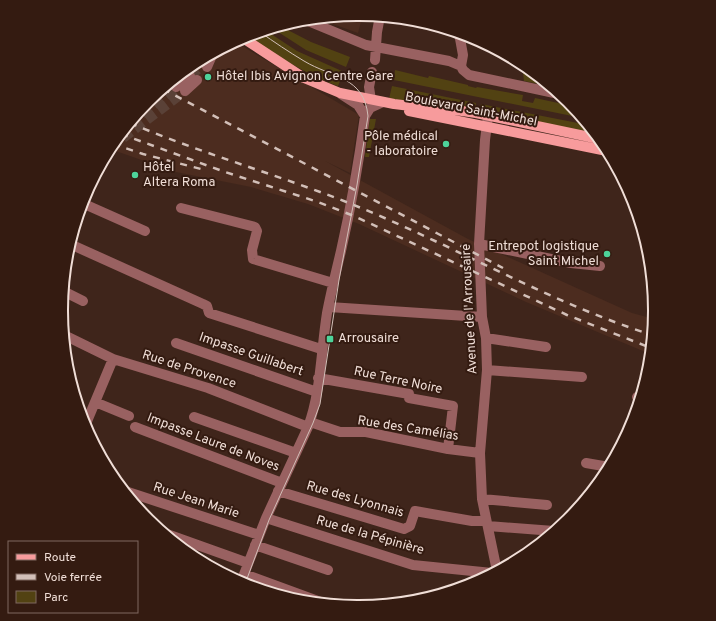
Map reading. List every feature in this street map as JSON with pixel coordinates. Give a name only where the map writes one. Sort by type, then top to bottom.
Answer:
[{"type":"main road","name":"Boulevard Saint-Michel","points":[[249,42],[304,78],[340,93],[377,102],[442,108],[487,121],[598,149]]},
{"type":"main road","name":"Boulevard Saint-Michel","points":[[487,121],[590,138]]},
{"type":"street","points":[[374,60],[379,22]]},
{"type":"street","points":[[315,24],[343,36],[376,47],[449,61],[460,66],[469,75],[547,91]]},
{"type":"street","points":[[460,40],[463,56],[460,66]]},
{"type":"street","points":[[243,576],[266,518],[309,424],[317,392],[322,349],[333,283],[354,183],[365,116],[367,110],[377,102],[369,87],[372,72]]},
{"type":"street","points":[[181,89],[193,78]]},
{"type":"street","points":[[340,93],[358,105],[365,116]]},
{"type":"street","name":"Avenue de l'Arrousaire","points":[[487,121],[479,244],[482,317],[486,338],[487,370],[480,453],[482,499],[497,564]]},
{"type":"street","points":[[89,206],[146,231]]},
{"type":"street","points":[[181,208],[255,227],[257,231],[252,250],[253,259],[333,283]]},
{"type":"street","points":[[479,244],[571,263],[600,266]]},
{"type":"street","points":[[76,247],[208,306],[209,313],[322,349]]},
{"type":"street","points":[[69,294],[83,301]]},
{"type":"street","points":[[329,307],[482,317]]},
{"type":"street","name":"Rue de Provence","points":[[70,338],[113,359],[208,388],[309,424]]},
{"type":"street","points":[[486,338],[546,347]]},
{"type":"street","name":"Impasse Guillabert","points":[[176,342],[317,392]]},
{"type":"street","points":[[89,416],[113,359]]},
{"type":"street","points":[[487,370],[582,378]]},
{"type":"street","name":"Rue Terre Noire","points":[[318,378],[409,394],[409,398],[453,406],[448,449]]},
{"type":"street","points":[[95,402],[129,416]]},
{"type":"street","points":[[194,416],[296,454]]},
{"type":"street","name":"Rue des Camélias","points":[[309,424],[340,432],[366,432],[448,449],[480,453]]},
{"type":"street","name":"Impasse Laure de Noves","points":[[135,427],[280,487]]},
{"type":"street","points":[[586,463],[603,465]]},
{"type":"street","name":"Rue des Lyonnais","points":[[280,487],[404,529],[410,526],[415,511],[487,523]]},
{"type":"street","name":"Rue Jean Marie","points":[[135,495],[259,535]]},
{"type":"street","points":[[482,499],[547,504]]},
{"type":"street","name":"Rue de la Pépinière","points":[[266,518],[412,565],[482,572]]},
{"type":"street","points":[[487,523],[546,530]]},
{"type":"street","points":[[181,539],[248,563]]},
{"type":"street","points":[[255,545],[328,570]]},
{"type":"shaded area","points":[[361,21],[358,33],[329,23]]},
{"type":"shaded area","points":[[241,46],[359,115],[350,173],[325,161],[468,239],[632,313],[648,317],[644,352],[526,302],[359,224],[308,204],[251,187],[176,172],[116,151],[140,120],[167,93],[197,70]]},
{"type":"green space","points":[[288,30],[311,42],[350,57],[346,67],[306,50],[279,32]]},
{"type":"green space","points":[[271,34],[297,51],[344,72],[338,86],[303,70],[254,40]]},
{"type":"green space","points":[[395,70],[428,78],[429,76],[476,88],[523,95],[522,101],[533,103],[535,98],[560,103],[572,116],[394,80]]},
{"type":"green space","points":[[523,73],[537,84],[524,81]]},
{"type":"green space","points":[[392,86],[476,103],[475,109],[450,104],[389,99]]},
{"type":"green space","points":[[481,104],[579,123],[586,132],[479,110]]},
{"type":"green space","points":[[370,119],[376,119],[369,157],[365,157]]},
{"type":"tunnel","points":[[190,76],[197,70]]},
{"type":"tunnel","points":[[160,100],[176,87]]},
{"type":"tunnel","points":[[128,134],[185,91]]},
{"type":"tram line","points":[[247,578],[269,520],[313,423],[320,404],[339,280],[368,116],[365,103],[360,93],[353,86],[336,75],[304,61],[266,36]]},
{"type":"railway","points":[[168,92],[503,268]]},
{"type":"railway","points":[[136,125],[191,147],[313,189],[373,213],[546,293],[647,333]]},
{"type":"railway","points":[[127,136],[225,172],[318,202],[354,216],[567,315],[645,346]]},
{"type":"railway","points":[[120,146],[143,154],[205,170]]},
{"type":"place","name":"Hôtel Ibis Avignon Centre Gare","points":[[208,77]]},
{"type":"place","name":"Pôle médical - laboratoire","points":[[446,144]]},
{"type":"place","name":"Hôtel Altera Roma","points":[[135,175]]},
{"type":"place","name":"Entrepot logistique Saint Michel","points":[[607,254]]},
{"type":"place","name":"Arrousaire","points":[[330,339]]}]
